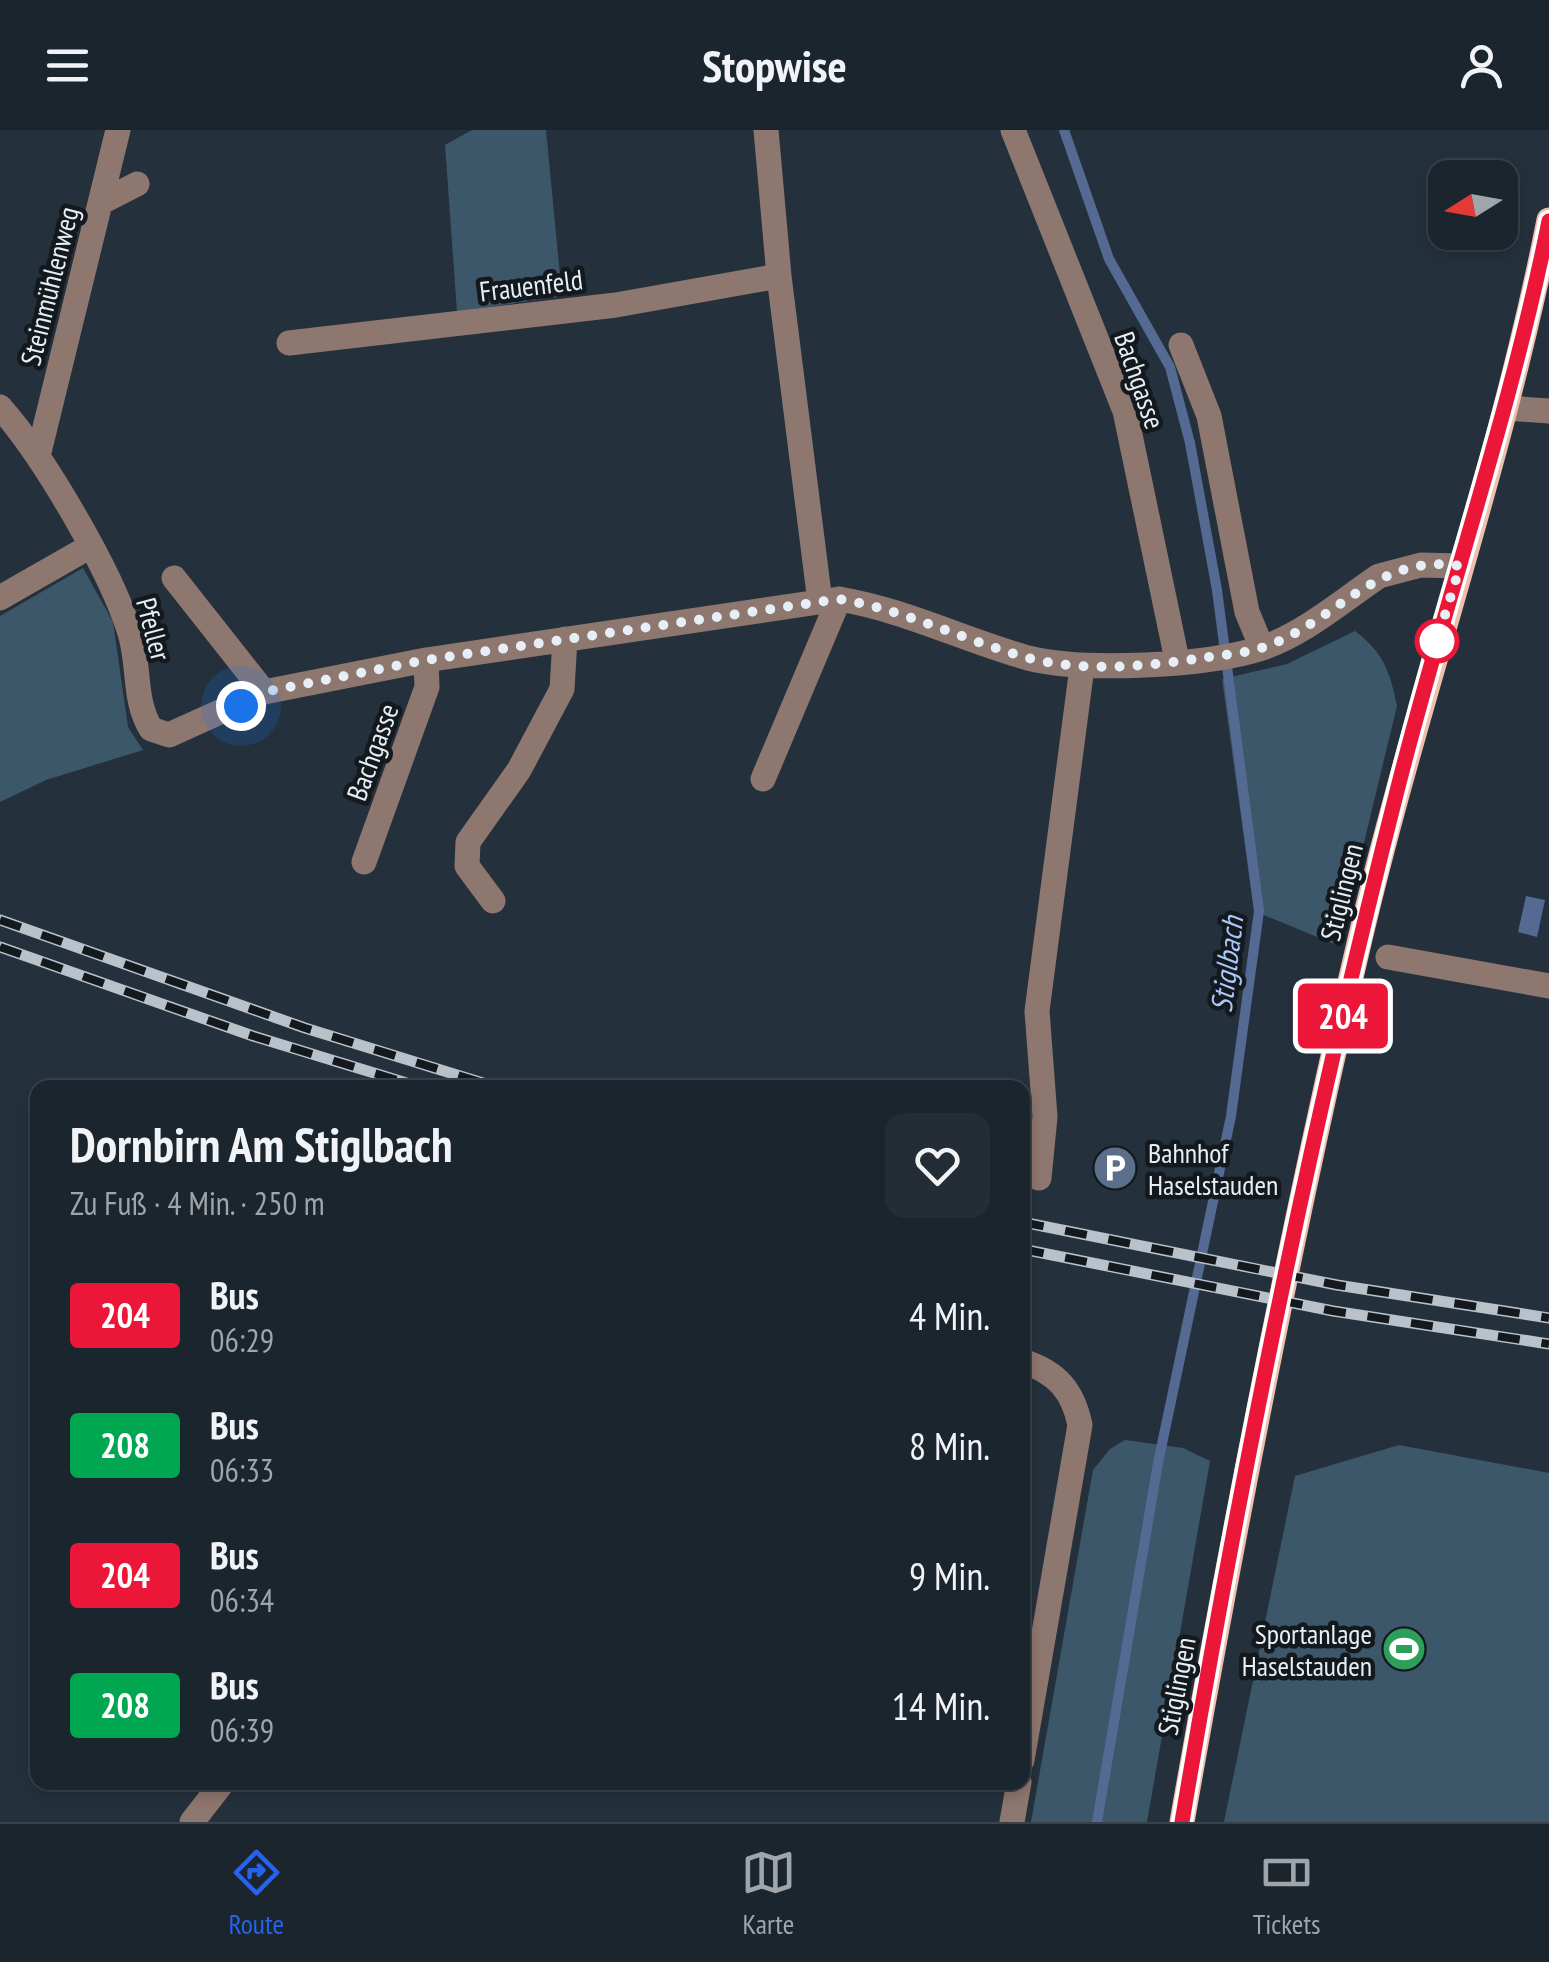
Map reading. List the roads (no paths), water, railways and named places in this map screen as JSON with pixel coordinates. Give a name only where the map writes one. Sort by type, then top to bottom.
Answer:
[{"type":"main road","name":"Stiglingen","points":[[1182,1822],[1244,1490],[1360,939],[1506,408],[1549,220]]},
{"type":"street","name":"Steinmühlenweg","points":[[38,456],[86,286],[118,130]]},
{"type":"street","points":[[763,779],[829,600],[778,276],[766,130]]},
{"type":"street","name":"Bachgasse","points":[[1013,130],[1125,410],[1177,660]]},
{"type":"street","points":[[100,204],[137,184]]},
{"type":"street","name":"Frauenfeld","points":[[289,343],[616,304],[778,276]]},
{"type":"street","points":[[1181,345],[1209,416],[1251,650]]},
{"type":"street","name":"Pfeller","points":[[0,407],[38,456],[89,547],[131,636],[141,713],[150,729]]},
{"type":"street","points":[[1506,408],[1549,411]]},
{"type":"street","points":[[0,598],[89,547]]},
{"type":"street","name":"Bachgasse","points":[[150,729],[168,735],[264,692],[426,660],[829,600],[879,606],[1028,658],[1082,668],[1208,657],[1251,650],[1379,576],[1422,565],[1460,566]]},
{"type":"street","points":[[174,578],[264,692]]},
{"type":"street","points":[[493,901],[467,866],[468,842],[519,770],[562,689],[565,639]]},
{"type":"street","name":"Bachgasse","points":[[364,862],[427,687],[426,660]]},
{"type":"street","points":[[1039,1178],[1051,1147],[1037,1011],[1082,668]]},
{"type":"street","points":[[1388,957],[1549,986]]},
{"type":"street","points":[[1030,1363],[1042,1367],[1074,1397],[1080,1425],[1030,1714]]},
{"type":"street","points":[[192,1822],[217,1790]]},
{"type":"street","points":[[1012,1822],[1018,1790]]},
{"type":"water","points":[[1526,896],[1545,900],[1537,937],[1518,932]]},
{"type":"waterway","name":"Stiglbach","points":[[1064,130],[1109,259],[1170,367],[1190,443],[1217,590],[1259,911],[1231,1116],[1158,1463],[1097,1822]]},
{"type":"railway","points":[[0,920],[305,1028],[473,1080]]},
{"type":"railway","points":[[0,947],[253,1036],[397,1080]]},
{"type":"railway","points":[[1030,1224],[1337,1285],[1549,1318]]},
{"type":"railway","points":[[1030,1251],[1333,1311],[1549,1344]]},
{"type":"place","name":"Bahnhof Haselstauden","points":[[1115,1168]]},
{"type":"place","name":"Sportanlage Haselstauden","points":[[1404,1649]]}]
